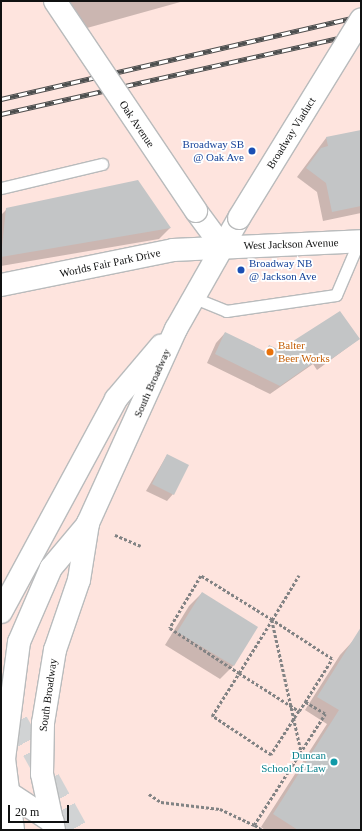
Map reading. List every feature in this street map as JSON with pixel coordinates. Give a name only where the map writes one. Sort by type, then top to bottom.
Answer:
[{"type":"main road","name":"Oak Avenue","points":[[55,1],[196,212],[221,245]]},
{"type":"main road","name":"Broadway Viaduct","points":[[221,245],[361,20]]},
{"type":"main road","name":"West Jackson Avenue","points":[[221,245],[360,241]]},
{"type":"main road","name":"Worlds Fair Park Drive","points":[[1,285],[173,250],[221,245]]},
{"type":"main road","name":"South Broadway","points":[[13,830],[3,790],[5,739],[19,642],[51,568],[88,523],[176,329],[221,245]]},
{"type":"main road","points":[[1,612],[116,399],[176,329]]},
{"type":"main road","name":"South Broadway","points":[[53,826],[42,774],[43,723],[55,650],[79,580],[88,523]]},
{"type":"main road","points":[[3,790],[53,826]]},
{"type":"lane","points":[[1,188],[102,164]]},
{"type":"lane","points":[[192,297],[226,311],[336,295],[360,241]]},
{"type":"path","points":[[115,534],[141,546]]},
{"type":"path","points":[[299,576],[272,620],[239,673],[212,716],[271,755],[294,720],[299,712],[305,702],[332,659],[272,620],[201,576],[170,628],[239,673],[291,706],[299,712]]},
{"type":"path","points":[[272,620],[301,752]]},
{"type":"path","points":[[254,825],[325,714],[305,702]]},
{"type":"path","points":[[149,794],[161,802],[220,809],[254,825],[261,830]]},
{"type":"shaded area","points":[[1,1],[361,1],[361,830],[1,830]]},
{"type":"building","points":[[361,130],[361,206],[332,212],[326,183],[306,168],[321,148],[328,146],[326,137]]},
{"type":"building","points":[[138,180],[171,228],[1,257],[6,208]]},
{"type":"building","points":[[340,311],[360,339],[327,362],[323,356],[280,386],[215,354],[225,332],[266,352],[269,345],[279,350]]},
{"type":"building","points":[[167,454],[189,465],[174,495],[152,484]]},
{"type":"building","points":[[202,592],[258,627],[234,666],[177,632]]},
{"type":"building","name":"Duncan School of Law","points":[[361,627],[361,830],[298,830],[273,814],[339,710],[317,697]]},
{"type":"tunnel","points":[[1,693],[77,830]]},
{"type":"railway","points":[[1,99],[361,16]]},
{"type":"railway","points":[[1,114],[361,33]]},
{"type":"place","name":"Broadway SB @ Oak Ave","points":[[252,151]]},
{"type":"place","name":"Broadway NB @ Jackson Ave","points":[[241,270]]},
{"type":"place","name":"Balter Beer Works","points":[[270,352]]},
{"type":"place","name":"Duncan School of Law","points":[[334,762]]}]
